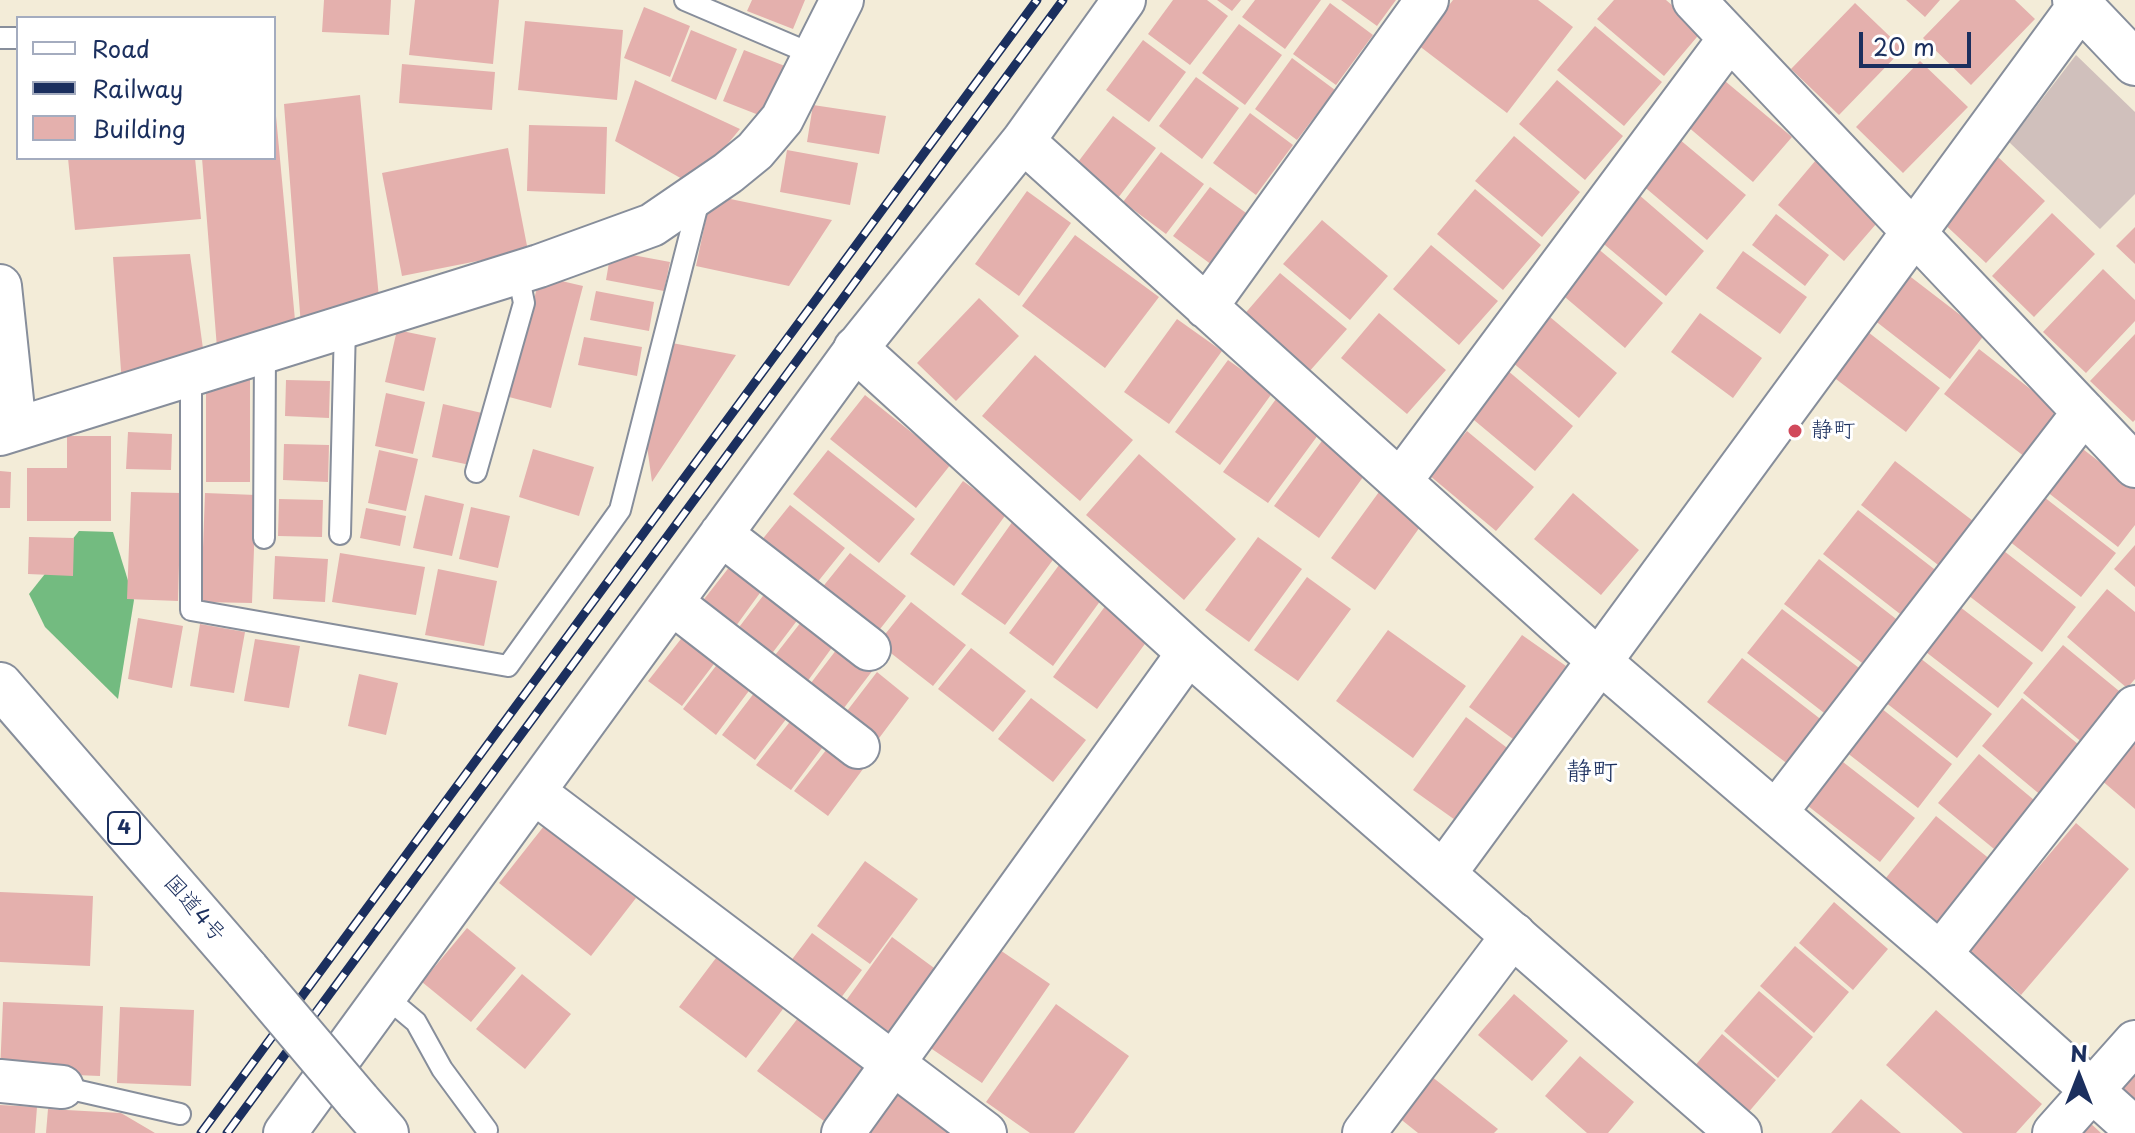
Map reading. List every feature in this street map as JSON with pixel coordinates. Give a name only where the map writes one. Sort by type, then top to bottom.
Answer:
[{"type":"main road","points":[[1443,874],[2080,2],[2135,63]]},
{"type":"main road","points":[[856,349],[1189,652],[1739,1133]]},
{"type":"main road","name":"国道4号","points":[[0,685],[372,1117]]},
{"type":"street","points":[[0,286],[8,432],[518,273],[652,225],[755,151],[782,119],[842,0]]},
{"type":"street","points":[[285,1133],[856,349],[1023,141],[1124,0]]},
{"type":"street","points":[[1206,307],[1427,0]]},
{"type":"street","points":[[1694,0],[1915,230],[2135,466]]},
{"type":"street","points":[[1401,480],[1730,38]]},
{"type":"street","points":[[1023,141],[1598,660],[1940,954],[2135,1129]]},
{"type":"street","points":[[1776,812],[2084,412]]},
{"type":"street","points":[[721,534],[869,649]]},
{"type":"street","points":[[672,603],[858,747]]},
{"type":"street","points":[[843,1133],[1189,652]]},
{"type":"street","points":[[1940,954],[2135,707]]},
{"type":"street","points":[[534,792],[985,1133]]},
{"type":"street","points":[[1364,1133],[1514,934]]},
{"type":"street","points":[[2054,1133],[2135,1042]]},
{"type":"street","points":[[0,1081],[62,1087]]},
{"type":"lane","points":[[685,0],[814,55]]},
{"type":"lane","points":[[191,373],[191,610],[508,666],[620,510],[701,192]]},
{"type":"lane","points":[[476,472],[524,303],[518,273]]},
{"type":"lane","points":[[340,534],[345,325]]},
{"type":"lane","points":[[264,538],[265,350]]},
{"type":"lane","points":[[385,996],[416,1022],[442,1069],[487,1130]]},
{"type":"lane","points":[[62,1087],[180,1114]]},
{"type":"shaded area","points":[[2076,55],[2135,112],[2135,194],[2100,229],[2009,142]]},
{"type":"green space","points":[[79,531],[113,532],[134,600],[118,699],[45,627],[29,594]]},
{"type":"building","points":[[324,0],[391,0],[389,35],[322,32]]},
{"type":"building","points":[[415,0],[499,0],[493,64],[409,55]]},
{"type":"building","points":[[752,0],[805,0],[793,29],[747,11]]},
{"type":"building","points":[[1173,0],[1207,0],[1228,16],[1190,65],[1148,34]]},
{"type":"building","points":[[1217,0],[1241,0],[1232,11]]},
{"type":"building","points":[[1255,0],[1321,0],[1285,49],[1242,17]]},
{"type":"building","points":[[1341,0],[1396,0],[1377,26]]},
{"type":"building","points":[[1453,0],[1538,0],[1573,27],[1507,113],[1418,45]]},
{"type":"building","points":[[1614,0],[1666,0],[1702,31],[1664,76],[1597,19]]},
{"type":"building","points":[[1906,0],[1940,0],[1925,17]]},
{"type":"building","points":[[1960,0],[2015,0],[2035,19],[1971,85],[1923,38]]},
{"type":"building","points":[[1330,3],[1373,35],[1336,85],[1293,54]]},
{"type":"building","points":[[1855,3],[1903,49],[1839,115],[1791,69]]},
{"type":"building","points":[[644,7],[690,26],[670,77],[624,58]]},
{"type":"building","points":[[525,21],[623,30],[617,100],[518,90]]},
{"type":"building","points":[[1239,24],[1282,55],[1245,105],[1202,73]]},
{"type":"building","points":[[1595,26],[1662,82],[1624,126],[1557,70]]},
{"type":"building","points":[[691,30],[737,49],[716,100],[671,81]]},
{"type":"building","points":[[1143,40],[1186,72],[1149,122],[1106,90]]},
{"type":"building","points":[[744,50],[790,68],[769,119],[723,101]]},
{"type":"building","points":[[1292,58],[1335,90],[1297,140],[1255,109]]},
{"type":"building","points":[[1920,61],[1968,107],[1903,173],[1856,127]]},
{"type":"building","points":[[402,64],[495,72],[492,110],[399,103]]},
{"type":"building","points":[[1196,77],[1239,108],[1202,159],[1159,126]]},
{"type":"building","points":[[635,80],[740,129],[706,170],[684,180],[615,141]]},
{"type":"building","points":[[1557,80],[1623,136],[1585,180],[1519,124]]},
{"type":"building","points":[[1725,81],[1792,137],[1753,182],[1687,126]]},
{"type":"building","points":[[360,95],[379,298],[301,326],[284,104]]},
{"type":"building","points":[[813,105],[886,116],[879,154],[807,142]]},
{"type":"building","points":[[1250,113],[1293,145],[1256,195],[1213,163]]},
{"type":"building","points":[[276,116],[295,320],[217,348],[202,160],[276,160]]},
{"type":"building","points":[[1113,116],[1156,148],[1118,198],[1075,166]]},
{"type":"building","points":[[529,125],[607,127],[605,194],[527,191]]},
{"type":"building","points":[[1514,136],[1580,192],[1542,237],[1475,181]]},
{"type":"building","points":[[1679,139],[1746,195],[1707,240],[1641,184]]},
{"type":"building","points":[[508,148],[528,251],[402,276],[382,173]]},
{"type":"building","points":[[787,150],[858,163],[850,205],[780,192]]},
{"type":"building","points":[[1161,152],[1204,184],[1166,234],[1123,202]]},
{"type":"building","points":[[1998,157],[2045,201],[1986,263],[1939,219]]},
{"type":"building","points":[[68,160],[195,160],[201,219],[75,230]]},
{"type":"building","points":[[1816,160],[1883,216],[1844,261],[1778,205]]},
{"type":"building","points":[[1210,187],[1253,218],[1216,268],[1173,236]]},
{"type":"building","points":[[1475,189],[1541,245],[1503,290],[1437,234]]},
{"type":"building","points":[[1027,191],[1071,223],[1019,296],[975,264]]},
{"type":"building","points":[[1638,194],[1704,251],[1666,296],[1599,240]]},
{"type":"building","points":[[711,195],[832,220],[789,286],[696,266]]},
{"type":"building","points":[[2052,213],[2095,254],[2034,317],[1992,276]]},
{"type":"building","points":[[1776,214],[1829,255],[1805,286],[1752,245]]},
{"type":"building","points":[[1322,220],[1388,276],[1350,320],[1283,264]]},
{"type":"building","points":[[2135,227],[2135,264],[2116,246]]},
{"type":"building","points":[[1075,235],[1159,297],[1105,368],[1022,306]]},
{"type":"building","points":[[1431,245],[1498,301],[1459,345],[1393,289]]},
{"type":"building","points":[[1596,247],[1663,303],[1625,348],[1559,292]]},
{"type":"building","points":[[611,251],[670,262],[664,291],[606,280]]},
{"type":"building","points":[[1743,251],[1807,297],[1780,334],[1716,288]]},
{"type":"building","points":[[190,254],[204,356],[122,385],[113,257]]},
{"type":"building","points":[[2103,269],[2135,300],[2135,321],[2086,373],[2043,332]]},
{"type":"building","points":[[1903,271],[1985,334],[1950,379],[1869,316]]},
{"type":"building","points":[[1280,273],[1347,329],[1308,373],[1242,317]]},
{"type":"building","points":[[540,276],[583,286],[551,408],[509,397]]},
{"type":"building","points":[[596,291],[654,302],[649,331],[590,320]]},
{"type":"building","points":[[979,298],[1019,336],[956,401],[917,363]]},
{"type":"building","points":[[1379,313],[1446,370],[1407,414],[1341,358]]},
{"type":"building","points":[[1700,313],[1762,358],[1733,398],[1671,352]]},
{"type":"building","points":[[1550,317],[1617,373],[1579,418],[1512,362]]},
{"type":"building","points":[[1177,319],[1222,351],[1169,424],[1124,392]]},
{"type":"building","points":[[1859,325],[1940,388],[1906,432],[1824,370]]},
{"type":"building","points":[[397,330],[436,338],[424,391],[385,382]]},
{"type":"building","points":[[2135,334],[2135,420],[2133,422],[2090,381]]},
{"type":"building","points":[[584,337],[642,347],[637,376],[578,365]]},
{"type":"building","points":[[672,343],[736,355],[652,482],[647,446]]},
{"type":"building","points":[[1979,349],[2060,412],[2025,457],[1944,394]]},
{"type":"building","points":[[1035,355],[1133,440],[1080,501],[982,416]]},
{"type":"building","points":[[1228,360],[1273,392],[1220,465],[1175,432]]},
{"type":"building","points":[[1507,370],[1573,426],[1535,471],[1468,415]]},
{"type":"building","points":[[206,379],[250,379],[250,482],[206,482]]},
{"type":"building","points":[[286,380],[330,381],[329,418],[285,416]]},
{"type":"building","points":[[386,393],[425,402],[413,454],[375,446]]},
{"type":"building","points":[[865,395],[951,464],[916,508],[830,439]]},
{"type":"building","points":[[1276,399],[1321,431],[1268,503],[1223,472]]},
{"type":"building","points":[[443,404],[482,413],[470,465],[432,457]]},
{"type":"building","points":[[1467,431],[1534,487],[1496,531],[1429,475]]},
{"type":"building","points":[[128,432],[172,434],[171,470],[126,469]]},
{"type":"building","points":[[1327,434],[1371,466],[1319,538],[1274,506]]},
{"type":"building","points":[[67,436],[111,436],[111,521],[27,521],[27,468],[67,468]]},
{"type":"building","points":[[2071,440],[2135,489],[2135,525],[2118,547],[2037,484]]},
{"type":"building","points":[[284,444],[329,445],[328,482],[283,480]]},
{"type":"building","points":[[533,449],[594,467],[579,516],[519,497]]},
{"type":"building","points":[[379,450],[418,459],[406,511],[368,503]]},
{"type":"building","points":[[828,450],[915,519],[879,563],[793,494]]},
{"type":"building","points":[[1139,454],[1236,539],[1184,600],[1086,515]]},
{"type":"building","points":[[1895,461],[1977,524],[1942,568],[1861,505]]},
{"type":"building","points":[[0,471],[11,472],[10,508],[0,508]]},
{"type":"building","points":[[963,481],[1007,513],[954,586],[910,554]]},
{"type":"building","points":[[1384,485],[1427,517],[1375,590],[1331,558]]},
{"type":"building","points":[[2035,490],[2116,553],[2081,597],[2000,534]]},
{"type":"building","points":[[131,492],[181,493],[178,601],[127,599]]},
{"type":"building","points":[[205,493],[256,495],[252,603],[201,602]]},
{"type":"building","points":[[1573,493],[1639,550],[1601,595],[1534,539]]},
{"type":"building","points":[[425,495],[464,504],[452,556],[413,548]]},
{"type":"building","points":[[279,499],[323,500],[322,537],[278,536]]},
{"type":"building","points":[[790,505],[845,548],[812,589],[757,546]]},
{"type":"building","points":[[471,507],[510,516],[498,568],[459,559]]},
{"type":"building","points":[[366,508],[406,516],[400,546],[360,538]]},
{"type":"building","points":[[1858,510],[1938,572],[1904,617],[1823,554]]},
{"type":"building","points":[[1013,521],[1058,553],[1005,625],[961,594]]},
{"type":"building","points":[[29,537],[74,538],[73,576],[28,574]]},
{"type":"building","points":[[1258,537],[1302,569],[1249,642],[1205,610]]},
{"type":"building","points":[[1995,544],[2076,607],[2042,652],[1960,589]]},
{"type":"building","points":[[2135,545],[2135,587],[2114,569]]},
{"type":"building","points":[[340,553],[425,567],[416,615],[332,602]]},
{"type":"building","points":[[850,553],[906,596],[873,638],[817,594]]},
{"type":"building","points":[[275,556],[328,559],[325,602],[273,599]]},
{"type":"building","points":[[1819,559],[1900,622],[1866,666],[1784,604]]},
{"type":"building","points":[[734,561],[765,586],[728,637],[694,612]]},
{"type":"building","points":[[1062,561],[1106,593],[1053,666],[1009,633]]},
{"type":"building","points":[[438,569],[497,581],[484,646],[425,635]]},
{"type":"building","points":[[1307,577],[1351,609],[1298,681],[1254,650]]},
{"type":"building","points":[[769,588],[802,614],[764,664],[730,639]]},
{"type":"building","points":[[2107,589],[2135,612],[2135,679],[2127,688],[2067,637]]},
{"type":"building","points":[[1951,600],[2033,663],[1998,708],[1917,645]]},
{"type":"building","points":[[911,602],[966,645],[933,686],[878,643]]},
{"type":"building","points":[[1106,605],[1150,637],[1097,709],[1053,677]]},
{"type":"building","points":[[1782,609],[1863,671],[1828,716],[1747,653]]},
{"type":"building","points":[[805,617],[836,642],[799,693],[765,668]]},
{"type":"building","points":[[138,618],[183,626],[172,688],[128,679]]},
{"type":"building","points":[[200,624],[245,632],[234,693],[190,686]]},
{"type":"building","points":[[688,630],[720,656],[682,706],[648,681]]},
{"type":"building","points":[[1388,630],[1466,686],[1413,758],[1336,701]]},
{"type":"building","points":[[1522,635],[1566,666],[1513,739],[1469,707]]},
{"type":"building","points":[[255,639],[300,646],[289,708],[244,701]]},
{"type":"building","points":[[840,645],[873,670],[834,721],[801,696]]},
{"type":"building","points":[[2063,645],[2124,695],[2084,744],[2023,693]]},
{"type":"building","points":[[971,648],[1026,691],[993,732],[938,689]]},
{"type":"building","points":[[1911,651],[1992,714],[1957,758],[1876,695]]},
{"type":"building","points":[[722,658],[754,684],[716,735],[683,709]]},
{"type":"building","points":[[1742,658],[1823,721],[1789,765],[1707,702]]},
{"type":"building","points":[[877,672],[909,698],[871,749],[837,724]]},
{"type":"building","points":[[359,674],[398,683],[386,735],[348,726]]},
{"type":"building","points":[[761,684],[793,710],[755,760],[722,735]]},
{"type":"building","points":[[1031,698],[1086,740],[1053,782],[998,739]]},
{"type":"building","points":[[2022,698],[2084,749],[2043,797],[1982,746]]},
{"type":"building","points":[[1872,701],[1952,764],[1918,808],[1837,745]]},
{"type":"building","points":[[796,714],[828,740],[791,790],[756,765]]},
{"type":"building","points":[[1466,717],[1510,750],[1458,822],[1413,790]]},
{"type":"building","points":[[2135,738],[2135,809],[2100,779]]},
{"type":"building","points":[[834,740],[866,765],[828,816],[794,791]]},
{"type":"building","points":[[1979,754],[2040,805],[1999,853],[1938,803]]},
{"type":"building","points":[[1834,755],[1915,818],[1880,862],[1799,799]]},
{"type":"building","points":[[1936,816],[1996,864],[1941,931],[1881,884]]},
{"type":"building","points":[[2076,823],[2129,869],[2021,995],[1968,950]]},
{"type":"building","points":[[544,826],[636,898],[591,956],[499,883]]},
{"type":"building","points":[[865,861],[918,899],[870,964],[817,926]]},
{"type":"building","points":[[0,892],[93,896],[90,966],[0,962]]},
{"type":"building","points":[[1834,902],[1888,949],[1853,990],[1799,943]]},
{"type":"building","points":[[467,928],[516,968],[471,1022],[422,982]]},
{"type":"building","points":[[812,933],[862,970],[837,1003],[787,966]]},
{"type":"building","points":[[892,937],[945,976],[897,1041],[845,1002]]},
{"type":"building","points":[[1795,946],[1849,992],[1814,1033],[1760,986]]},
{"type":"building","points":[[997,948],[1050,984],[982,1083],[929,1047]]},
{"type":"building","points":[[719,954],[786,1005],[746,1058],[679,1007]]},
{"type":"building","points":[[522,974],[571,1014],[525,1069],[476,1029]]},
{"type":"building","points":[[1759,991],[1813,1037],[1778,1078],[1724,1031]]},
{"type":"building","points":[[1514,994],[1568,1041],[1532,1081],[1478,1035]]},
{"type":"building","points":[[3,1002],[103,1006],[100,1076],[0,1072]]},
{"type":"building","points":[[1056,1004],[1129,1056],[1074,1133],[1030,1133],[986,1102]]},
{"type":"building","points":[[120,1007],[194,1010],[191,1086],[117,1083]]},
{"type":"building","points":[[1936,1010],[2042,1104],[2016,1133],[1963,1133],[1886,1065]]},
{"type":"building","points":[[798,1018],[865,1068],[824,1121],[757,1071]]},
{"type":"building","points":[[1722,1034],[1776,1080],[1741,1121],[1687,1075]]},
{"type":"building","points":[[1580,1056],[1634,1102],[1608,1133],[1587,1133],[1545,1096]]},
{"type":"building","points":[[2135,1062],[2135,1117],[2108,1091]]},
{"type":"building","points":[[1431,1076],[1498,1129],[1494,1133],[1418,1133],[1398,1117]]},
{"type":"building","points":[[898,1091],[954,1133],[866,1133]]},
{"type":"building","points":[[1861,1099],[1901,1133],[1831,1133]]},
{"type":"building","points":[[0,1105],[37,1107],[35,1133],[0,1133]]},
{"type":"building","points":[[48,1109],[121,1113],[155,1133],[46,1133]]},
{"type":"building","points":[[2088,1121],[2101,1133],[2077,1133]]},
{"type":"railway","points":[[201,1133],[1037,0]]},
{"type":"railway","points":[[227,1133],[1063,0]]},
{"type":"place","name":"静町","points":[[1795,431]]},
{"type":"district","name":"静町","points":[[1592,773]]}]
